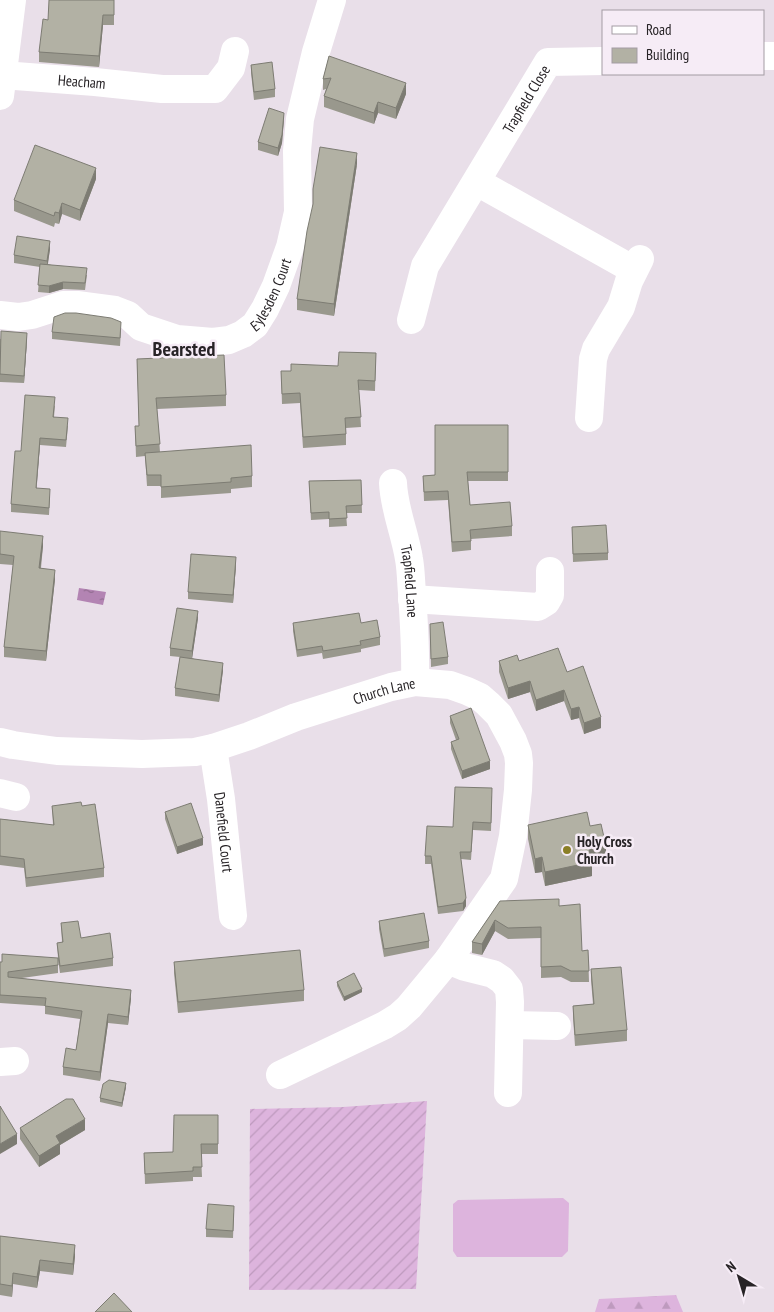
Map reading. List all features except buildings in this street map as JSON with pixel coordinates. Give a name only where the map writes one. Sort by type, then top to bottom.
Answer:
[{"type":"street","points":[[1,86],[12,0]]},
{"type":"street","name":"Eylesden Court","points":[[0,315],[25,316],[63,305],[77,304],[115,310],[128,315],[141,327],[178,339],[213,342],[229,340],[243,334],[255,325],[266,309],[290,247],[298,212],[297,151],[300,119],[316,52],[332,0]]},
{"type":"street","name":"Heacham","points":[[1,86],[95,82],[162,89],[215,89],[231,68],[235,51]]},
{"type":"street","name":"Trapfield Close","points":[[411,320],[426,266],[548,62],[602,61]]},
{"type":"street","points":[[477,182],[634,270],[621,307],[596,349],[589,418]]},
{"type":"street","name":"Trapfield Lane","points":[[393,483],[394,498],[409,560],[416,660],[415,682]]},
{"type":"street","points":[[412,599],[538,607],[546,602],[550,595],[550,572]]},
{"type":"street","name":"Church Lane","points":[[0,742],[57,750],[142,754],[195,752],[213,748],[296,717],[391,687],[415,682],[450,685],[467,690],[488,704],[499,715],[513,741],[519,763],[518,790],[504,879],[448,960],[398,1017],[280,1075]]},
{"type":"street","name":"Danefield Court","points":[[213,748],[232,916]]},
{"type":"street","points":[[448,960],[465,967],[493,974],[502,980],[509,989],[508,1093]]},
{"type":"street","points":[[510,1025],[557,1026]]},
{"type":"green space","points":[[427,1101],[416,1289],[249,1290],[250,1109],[343,1107]]},
{"type":"green space","points":[[563,1198],[569,1203],[568,1251],[562,1257],[457,1257],[453,1251],[453,1204],[458,1200]]},
{"type":"green space","points":[[676,1295],[683,1312],[595,1312],[599,1299]]},
{"type":"water","points":[[79,588],[106,592],[103,605],[77,600]]},
{"type":"place","name":"Holy Cross Church","points":[[567,850]]},
{"type":"district","name":"Bearsted","points":[[184,349]]}]
